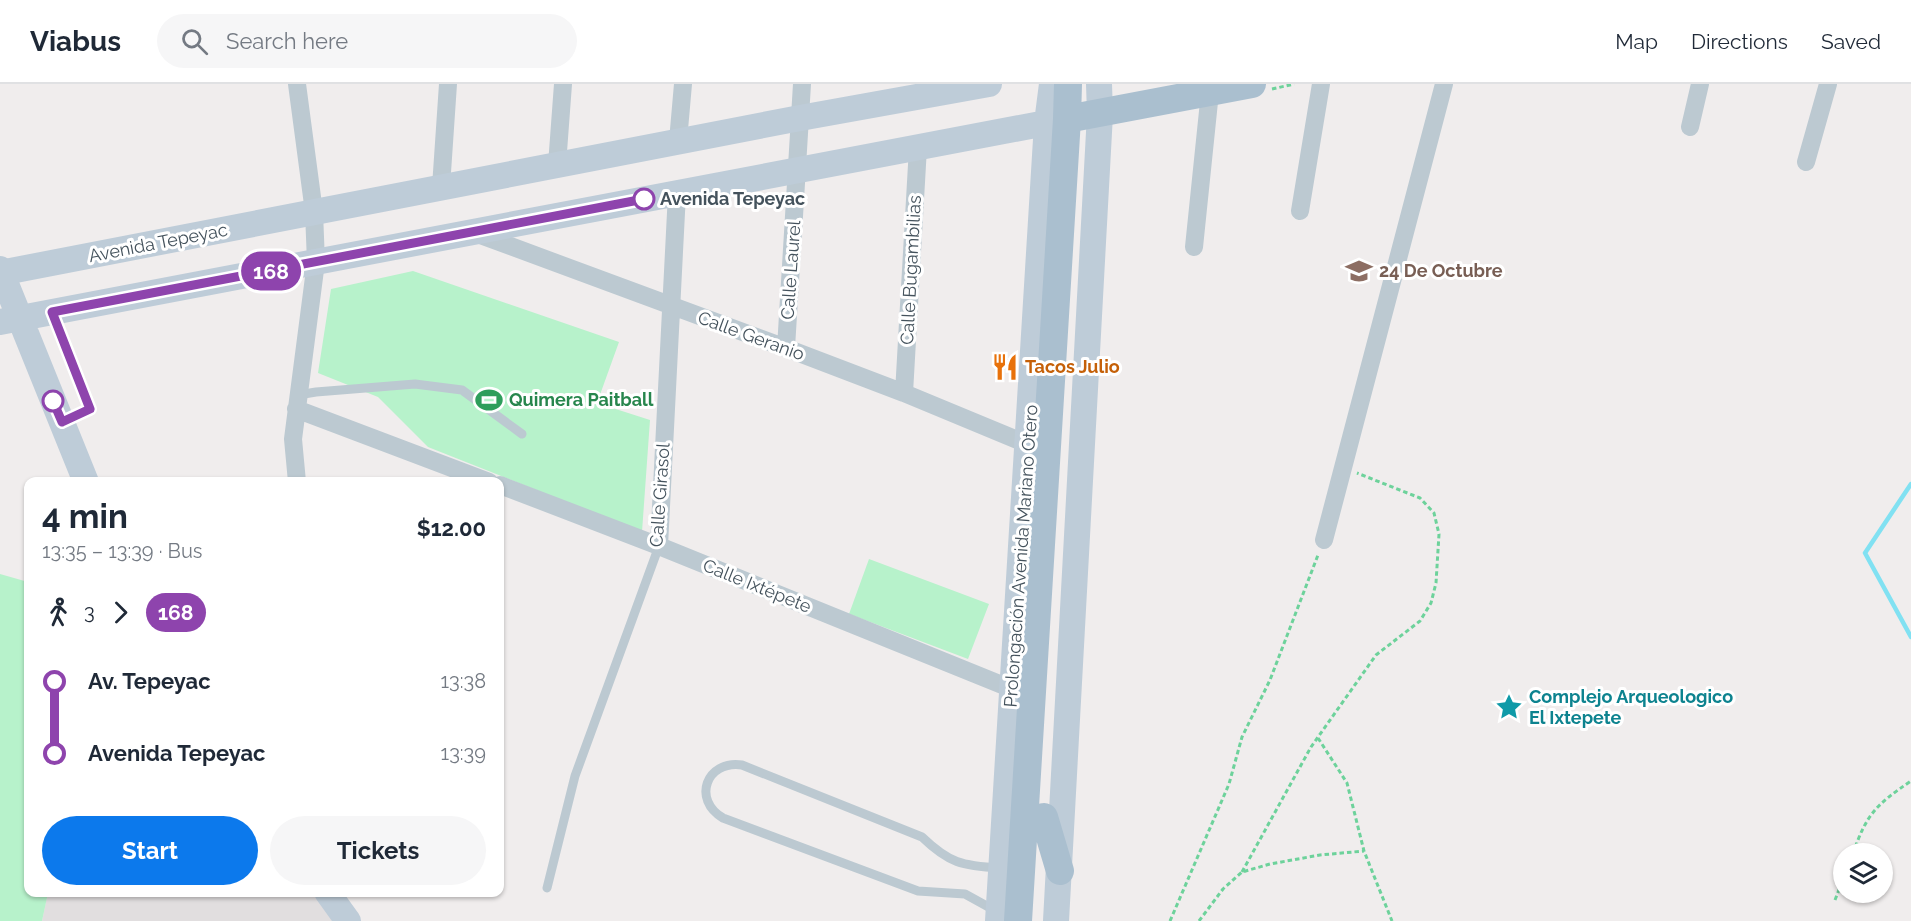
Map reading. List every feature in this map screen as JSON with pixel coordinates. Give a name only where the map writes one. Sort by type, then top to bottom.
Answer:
[{"type":"main road","name":"Prolongación Avenida Mariano Otero","points":[[1068,84],[1075,118]]},
{"type":"main road","name":"Prolongación Avenida Mariano Otero","points":[[1037,921],[1034,816],[1075,118],[1084,84]]},
{"type":"main road","points":[[1075,118],[1252,84]]},
{"type":"main road","name":"Prolongación Avenida Mariano Otero","points":[[1005,919],[1034,816]]},
{"type":"main road","points":[[1002,868],[1034,816]]},
{"type":"main road","points":[[1034,816],[1060,871]]},
{"type":"street","points":[[297,84],[314,212],[316,262],[293,439],[297,477]]},
{"type":"street","points":[[441,188],[448,84]]},
{"type":"street","points":[[557,165],[563,84]]},
{"type":"street","points":[[678,141],[683,84]]},
{"type":"street","name":"Calle Laurel","points":[[786,348],[802,84]]},
{"type":"street","name":"Avenida Tepeyac","points":[[0,272],[800,118],[919,89],[989,84]]},
{"type":"street","name":"Prolongación Avenida Mariano Otero","points":[[1052,84],[1075,118],[1060,871],[1056,921]]},
{"type":"street","name":"Prolongación Avenida Mariano Otero","points":[[1005,919],[1002,868],[1027,444],[1075,118],[1099,84]]},
{"type":"street","points":[[1300,211],[1321,84]]},
{"type":"street","points":[[1324,540],[1444,84]]},
{"type":"street","points":[[1690,127],[1700,84]]},
{"type":"street","points":[[1806,162],[1828,84]]},
{"type":"street","points":[[1194,247],[1210,92]]},
{"type":"street","points":[[10,320],[1075,118]]},
{"type":"street","name":"Calle Bugambilias","points":[[904,393],[918,147]]},
{"type":"street","name":"Calle Girasol","points":[[658,546],[677,193]]},
{"type":"street","name":"Calle Geranio","points":[[473,232],[904,393],[1027,444]]},
{"type":"street","points":[[0,272],[10,320],[62,422],[84,477]]},
{"type":"street","points":[[297,402],[477,477]]},
{"type":"street","name":"Calle Ixtépete","points":[[504,487],[1012,689]]},
{"type":"street","points":[[332,897],[348,921]]},
{"type":"lane","points":[[52,312],[90,409],[62,422]]},
{"type":"lane","points":[[297,402],[415,384],[462,390],[522,434]]},
{"type":"lane","name":"Calle Girasol","points":[[547,888],[575,776],[658,546]]},
{"type":"lane","points":[[1002,868],[955,863],[937,852],[922,837],[742,765],[734,764],[719,768],[713,773],[706,786],[708,802],[723,818],[918,891],[965,894],[992,908],[1005,919]]},
{"type":"path","points":[[1199,921],[1223,889],[1242,872],[1318,738],[1376,655],[1420,621],[1431,603],[1436,583],[1439,534],[1434,513],[1420,498],[1343,468]]},
{"type":"path","points":[[1170,921],[1229,784],[1242,737],[1270,680],[1324,540]]},
{"type":"path","points":[[1318,738],[1347,783],[1364,851],[1392,921]]},
{"type":"path","points":[[1857,843],[1861,829],[1876,806],[1911,781]]},
{"type":"path","points":[[1242,872],[1270,864],[1320,855],[1364,851]]},
{"type":"shaded area","points":[[47,897],[315,897],[334,921],[42,921]]},
{"type":"green space","name":"Quimera Paitball","points":[[413,271],[619,342],[597,403],[650,420],[642,532],[428,447],[378,397],[318,373],[331,289]]},
{"type":"green space","points":[[869,559],[989,604],[968,659],[849,614]]},
{"type":"green space","points":[[0,574],[24,581],[24,897],[47,897],[42,921],[0,921]]},
{"type":"waterway","points":[[1911,484],[1865,553],[1911,637]]},
{"type":"bus line","name":"168","points":[[53,401],[62,422],[90,409],[52,312],[644,199]]},
{"type":"place","name":"Avenida Tepeyac","points":[[644,199]]},
{"type":"place","name":"24 De Octubre","points":[[1359,271]]},
{"type":"place","name":"Tacos Julio","points":[[1005,367]]},
{"type":"place","name":"Quimera Paitball","points":[[489,400]]},
{"type":"place","name":"Complejo Arqueologico El Ixtepete","points":[[1509,707]]}]
